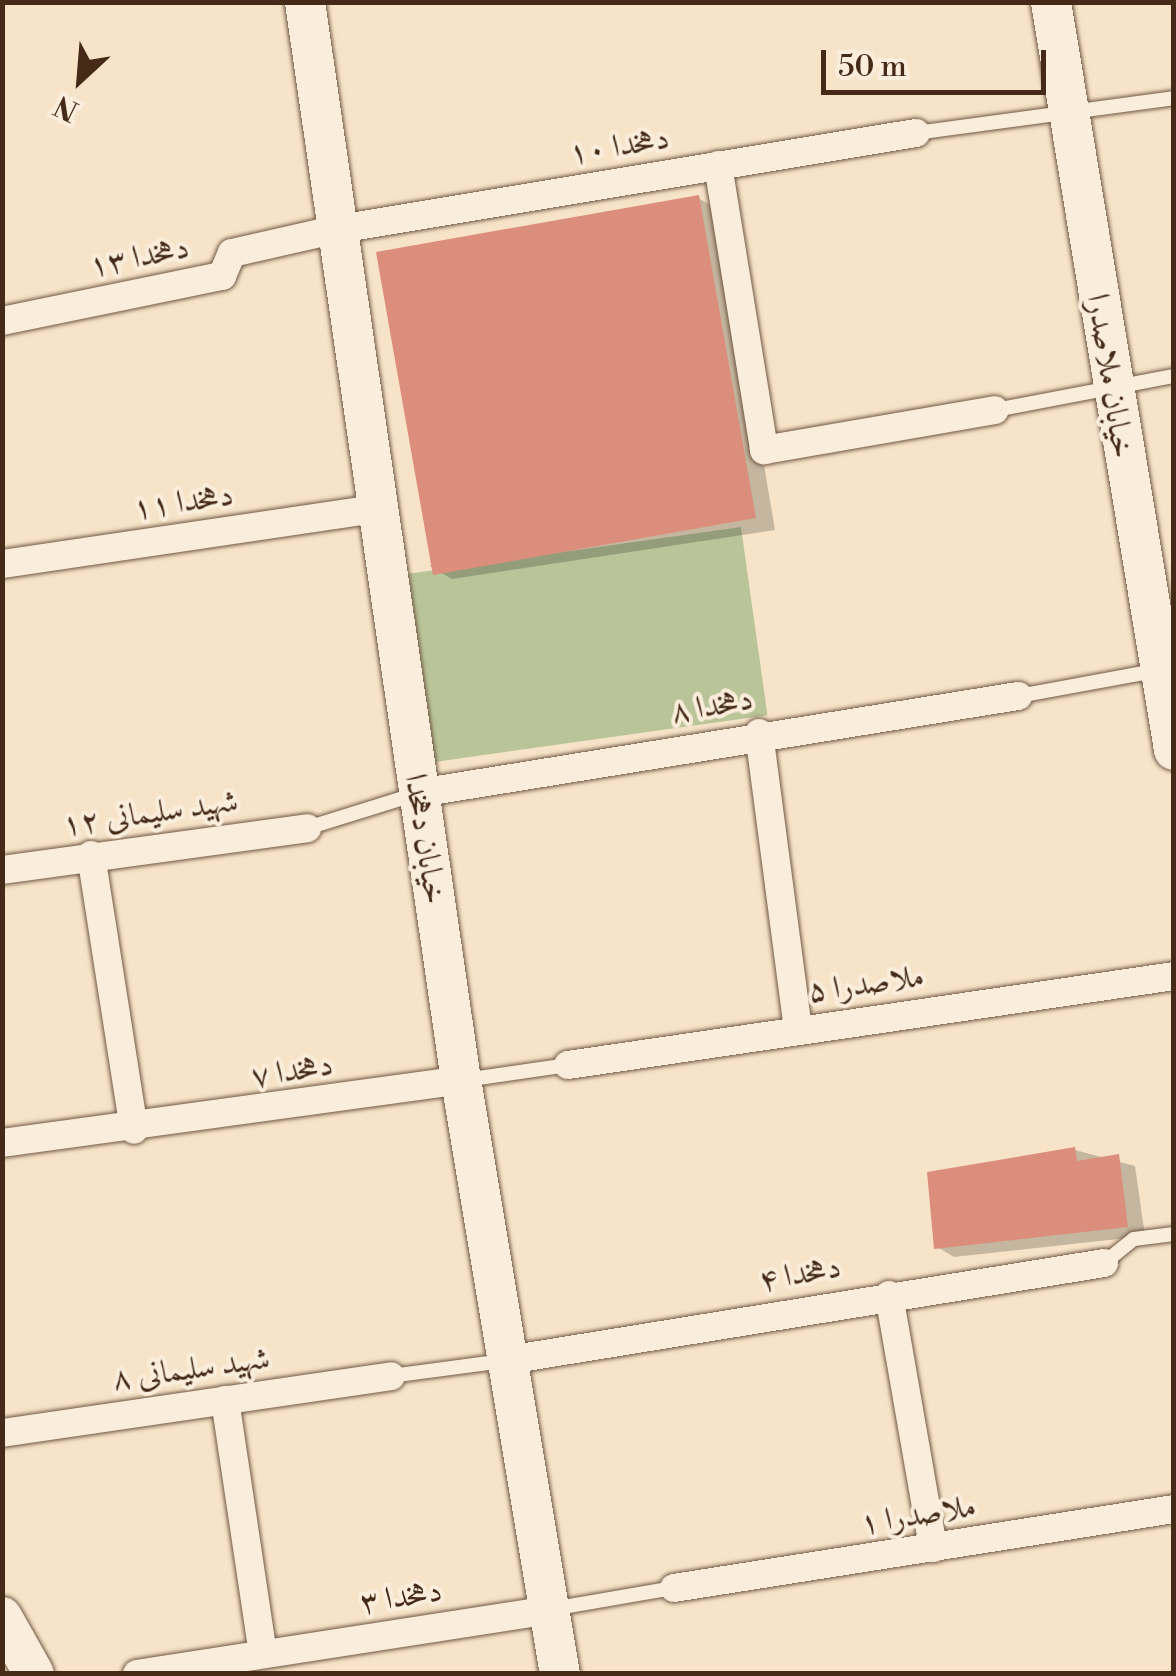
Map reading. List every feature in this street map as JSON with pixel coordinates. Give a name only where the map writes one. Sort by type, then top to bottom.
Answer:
[{"type":"street","name":"خیابان دهخدا","points":[[305,2],[333,230],[461,1080],[560,1674]]},
{"type":"street","name":"خیابان ملاصدرا","points":[[1051,2],[1112,388],[1167,668],[1174,750]]},
{"type":"street","name":"دهخدا ۱۰","points":[[333,230],[916,133]]},
{"type":"street","points":[[718,165],[764,450],[995,410]]},
{"type":"street","name":"دهخدا ۱۳","points":[[2,321],[222,276],[232,253],[333,230]]},
{"type":"street","name":"دهخدا ۱۱","points":[[2,564],[374,509]]},
{"type":"street","name":"دهخدا ۸","points":[[419,794],[759,733],[1018,696]]},
{"type":"street","points":[[759,733],[798,1028]]},
{"type":"street","name":"شهید سلیمانی ۱۲","points":[[2,870],[306,828]]},
{"type":"street","points":[[90,856],[134,1130]]},
{"type":"street","name":"ملاصدرا ۵","points":[[568,1065],[798,1028],[1174,976]]},
{"type":"street","name":"دهخدا ۷","points":[[2,1143],[134,1130],[461,1080]]},
{"type":"street","name":"دهخدا ۴","points":[[508,1360],[890,1294],[1104,1263]]},
{"type":"street","points":[[890,1294],[933,1548]]},
{"type":"street","name":"شهید سلیمانی ۸","points":[[2,1433],[391,1376]]},
{"type":"street","points":[[225,1400],[263,1653]]},
{"type":"street","name":"ملاصدرا ۱","points":[[674,1588],[1174,1508]]},
{"type":"street","name":"دهخدا ۳","points":[[138,1674],[550,1610]]},
{"type":"street","points":[[2,1618],[34,1674]]},
{"type":"lane","points":[[916,133],[1174,98]]},
{"type":"lane","points":[[995,410],[1174,376]]},
{"type":"lane","points":[[1018,696],[1167,668]]},
{"type":"lane","points":[[306,828],[419,794]]},
{"type":"lane","points":[[461,1080],[568,1065]]},
{"type":"lane","points":[[1104,1263],[1134,1239],[1174,1234]]},
{"type":"lane","points":[[391,1376],[508,1360]]},
{"type":"lane","points":[[550,1610],[674,1588]]},
{"type":"green space","points":[[741,527],[767,715],[435,762],[408,574]]},
{"type":"building","points":[[699,195],[756,518],[433,575],[376,252]]},
{"type":"building","points":[[1075,1147],[1077,1161],[1119,1154],[1128,1227],[934,1249],[927,1172]]}]
